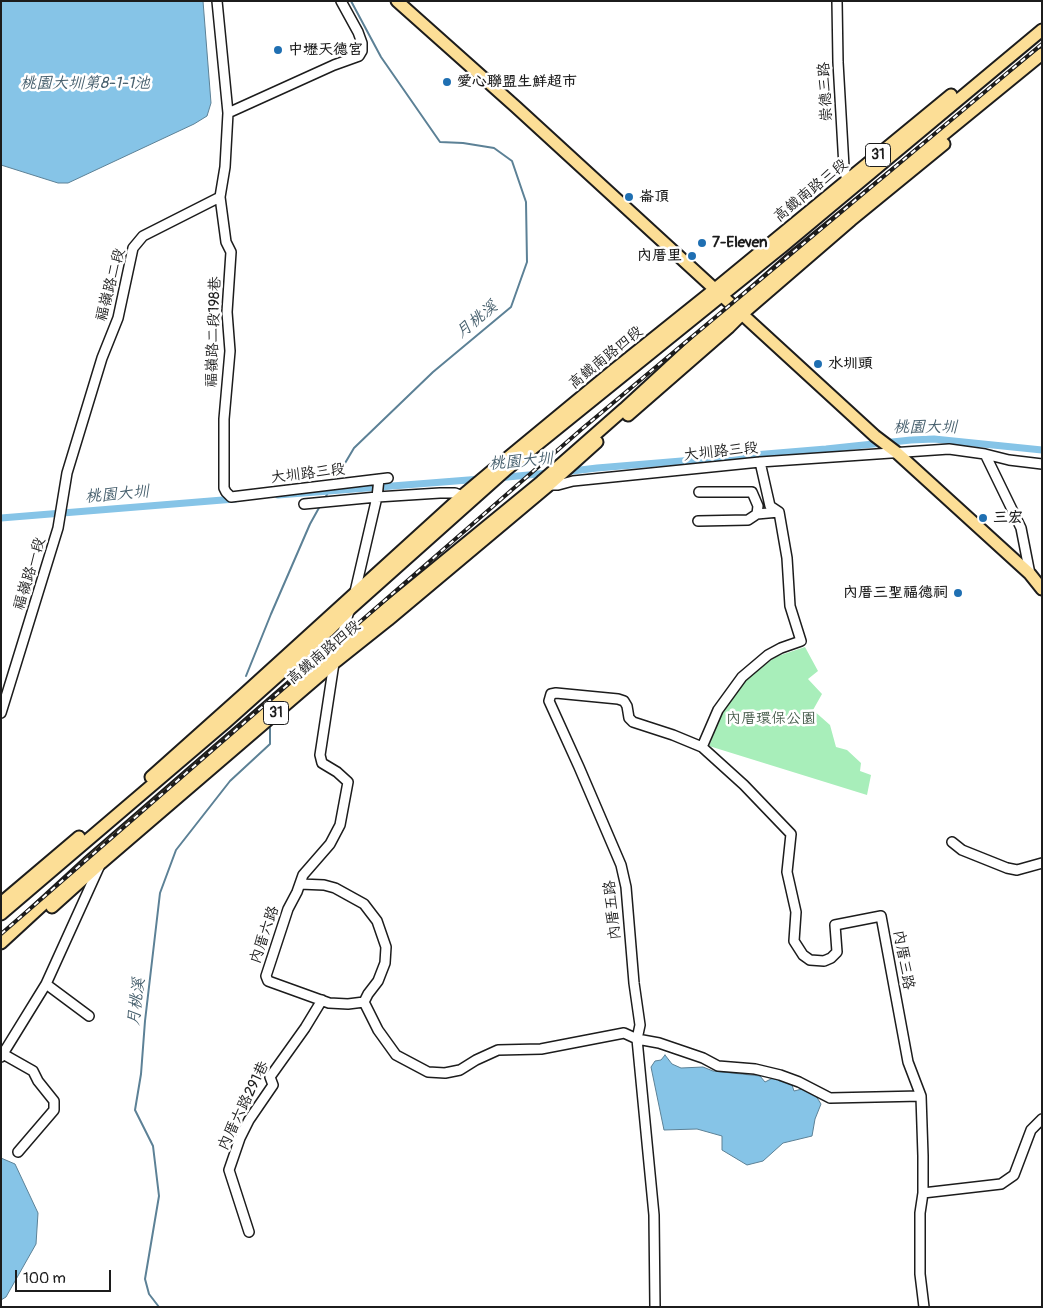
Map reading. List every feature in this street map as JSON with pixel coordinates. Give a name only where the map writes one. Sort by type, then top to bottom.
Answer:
[{"type":"main road","points":[[400,3],[700,277],[719,292],[1030,574],[1042,588]]},
{"type":"main road","name":"高鐵南路三段","points":[[719,292],[847,181],[1042,22]]},
{"type":"main road","name":"高鐵南路三段","points":[[719,292],[907,143],[1042,30]]},
{"type":"main road","name":"31","points":[[549,482],[572,465],[729,327],[739,311],[791,259],[1042,54]]},
{"type":"main road","name":"31","points":[[549,482],[559,466],[700,339],[739,311],[1042,63]]},
{"type":"main road","points":[[962,96],[977,74]]},
{"type":"main road","name":"高鐵南路四段","points":[[1,914],[226,722],[488,485],[719,292]]},
{"type":"main road","name":"高鐵南路四段","points":[[1,903],[136,790],[492,470],[614,370],[719,292]]},
{"type":"main road","name":"高鐵南路四段","points":[[1,943],[88,863],[297,682],[411,588],[549,482]]},
{"type":"main road","name":"高鐵南路四段","points":[[1,952],[101,863],[334,663],[388,620],[549,482]]},
{"type":"main road","points":[[381,570],[408,556]]},
{"type":"main road","points":[[388,620],[411,588]]},
{"type":"main road","points":[[226,722],[244,694]]},
{"type":"main road","points":[[158,802],[186,788],[200,778]]},
{"type":"street","points":[[218,1],[228,113],[225,167],[220,197]]},
{"type":"street","points":[[228,113],[334,65],[359,56],[362,51],[362,43],[341,1]]},
{"type":"street","name":"崇德三路","points":[[837,1],[838,62],[844,167],[847,181]]},
{"type":"street","name":"福嶺路二段198巷","points":[[220,197],[226,242],[231,252],[227,312],[230,352],[224,419],[224,488],[231,497]]},
{"type":"street","name":"福嶺路二段","points":[[58,526],[67,473],[102,358],[118,318],[133,248],[143,236],[220,197]]},
{"type":"street","name":"大圳路三段","points":[[549,482],[558,485],[573,481],[892,449],[948,449],[1042,464]]},
{"type":"street","points":[[985,454],[1020,528],[1030,574]]},
{"type":"street","points":[[760,462],[770,506],[780,512]]},
{"type":"street","name":"大圳路三段","points":[[231,497],[382,480],[377,496]]},
{"type":"street","name":"大圳路三段","points":[[304,504],[377,496],[440,492],[455,493],[462,496]]},
{"type":"street","points":[[699,492],[752,492],[758,506],[757,514]]},
{"type":"street","points":[[334,663],[354,594],[377,496]]},
{"type":"street","points":[[698,521],[748,520],[757,514],[780,512]]},
{"type":"street","points":[[702,747],[718,710],[742,677],[768,655],[801,641],[790,606],[787,558],[780,512]]},
{"type":"street","name":"福嶺路一段","points":[[1,713],[58,526]]},
{"type":"street","name":"內厝六路","points":[[334,663],[320,756],[322,763],[337,772],[348,782],[340,825],[330,844],[303,875],[288,910],[266,976],[268,981],[329,1002],[348,1004],[364,1002]]},
{"type":"street","name":"內厝五路","points":[[656,1307],[654,1215],[637,1039],[640,1025],[634,983],[626,887],[621,865],[580,767],[549,701],[551,694],[624,701],[627,706],[628,718],[633,722],[674,735],[702,747]]},
{"type":"street","name":"內厝三路","points":[[702,747],[792,834],[787,872],[796,912],[794,941],[803,954],[810,960],[831,958],[837,952],[835,925],[882,916],[908,1062],[921,1096],[923,1193],[920,1212],[920,1274],[924,1307]]},
{"type":"street","points":[[952,842],[962,850],[1007,868],[1018,870],[1042,863]]},
{"type":"street","points":[[18,1152],[54,1110],[54,1101],[38,1082],[33,1071],[2,1055],[46,984],[101,863]]},
{"type":"street","points":[[300,884],[324,885],[335,888],[364,904],[378,921],[386,947],[384,963],[378,981],[364,1002],[378,1030],[396,1055],[428,1072],[446,1073],[460,1070],[498,1050],[541,1049],[624,1032],[637,1039],[659,1043],[703,1058],[718,1066],[755,1069],[780,1075],[799,1082],[830,1098],[921,1096]]},
{"type":"street","points":[[46,984],[89,1016]]},
{"type":"street","name":"內厝六路291巷","points":[[249,1232],[229,1170],[240,1138],[249,1120],[273,1085],[270,1076],[305,1028],[322,1000]]},
{"type":"street","points":[[923,1193],[1001,1184],[1014,1174],[1031,1130],[1042,1119]]},
{"type":"green space","name":"內厝環保公園","points":[[805,647],[818,671],[808,679],[822,694],[813,710],[830,725],[836,747],[847,750],[861,763],[860,771],[871,775],[867,795],[709,746],[723,711],[746,680],[775,657]]},
{"type":"water","name":"桃園大圳第8-1-1池","points":[[1,1],[203,1],[211,103],[207,116],[194,124],[68,183],[58,183],[1,165]]},
{"type":"water","points":[[665,1055],[672,1064],[681,1068],[703,1067],[713,1071],[760,1076],[765,1082],[775,1077],[790,1079],[794,1091],[802,1089],[816,1096],[821,1104],[815,1119],[812,1136],[783,1143],[763,1161],[747,1165],[722,1150],[722,1136],[697,1129],[664,1130],[651,1067],[655,1061],[661,1060]]},
{"type":"water","points":[[1,1158],[15,1164],[38,1213],[36,1244],[6,1297],[1,1300]]},
{"type":"waterway","name":"月桃溪","points":[[335,480],[354,448],[433,372],[511,307],[527,262],[526,202],[512,161],[494,148],[463,143],[440,142],[381,57],[351,1]]},
{"type":"waterway","name":"桃園大圳","points":[[564,472],[911,440],[934,439],[1042,450]]},
{"type":"waterway","name":"桃園大圳","points":[[497,478],[549,473]]},
{"type":"waterway","name":"桃園大圳","points":[[278,495],[481,479]]},
{"type":"waterway","name":"月桃溪","points":[[324,500],[330,489]]},
{"type":"waterway","name":"桃園大圳","points":[[1,518],[235,499]]},
{"type":"waterway","name":"月桃溪","points":[[246,676],[310,524],[320,506]]},
{"type":"waterway","name":"月桃溪","points":[[159,1307],[149,1294],[145,1279],[159,1196],[153,1146],[135,1110],[141,1074],[145,1021],[160,893],[176,850],[230,781],[270,744],[270,728]]},
{"type":"railway","points":[[1,934],[583,428],[1042,44]]},
{"type":"place","name":"中壢天德宮","points":[[278,50]]},
{"type":"place","name":"愛心聯盟生鮮超市","points":[[447,82]]},
{"type":"place","name":"崙頂","points":[[629,197]]},
{"type":"place","name":"7-Eleven","points":[[702,243]]},
{"type":"place","name":"內厝里","points":[[692,256]]},
{"type":"place","name":"水圳頭","points":[[818,364]]},
{"type":"place","name":"三宏","points":[[983,518]]},
{"type":"place","name":"內厝三聖福德祠","points":[[958,593]]}]
